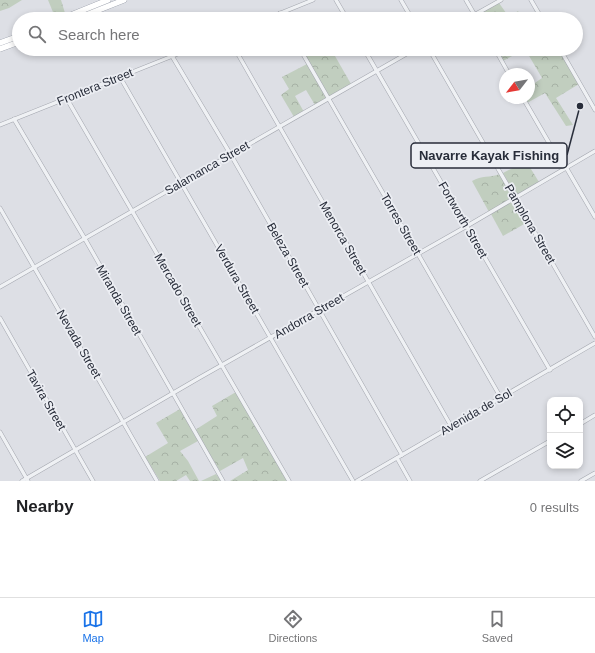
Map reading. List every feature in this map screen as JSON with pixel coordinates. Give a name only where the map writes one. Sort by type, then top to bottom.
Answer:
[{"type":"highway","points":[[88,12],[108,0]]},
{"type":"highway","points":[[85,12],[124,0]]},
{"type":"highway","points":[[0,43],[12,39]]},
{"type":"highway","points":[[0,49],[12,45]]},
{"type":"street","points":[[82,12],[92,10],[118,0]]},
{"type":"street","points":[[285,12],[313,0]]},
{"type":"street","points":[[336,0],[343,12]]},
{"type":"street","points":[[401,0],[408,12]]},
{"type":"street","points":[[466,0],[473,12]]},
{"type":"street","points":[[480,12],[501,0]]},
{"type":"street","points":[[531,0],[538,12]]},
{"type":"street","name":"Frontera Street","points":[[0,125],[172,56]]},
{"type":"street","name":"Beleza Street","points":[[172,56],[231,155],[402,455]]},
{"type":"street","name":"Menorca Street","points":[[239,56],[452,426]]},
{"type":"street","name":"Torres Street","points":[[304,56],[501,398]]},
{"type":"street","name":"Fortworth Street","points":[[368,56],[550,370]]},
{"type":"street","name":"Salamanca Street","points":[[0,288],[403,56]]},
{"type":"street","name":"Pamplona Street","points":[[433,56],[595,337]]},
{"type":"street","points":[[498,56],[505,68]]},
{"type":"street","points":[[564,56],[595,110]]},
{"type":"street","name":"Verdura Street","points":[[120,77],[272,338],[353,481]]},
{"type":"street","name":"Mercado Street","points":[[67,99],[289,481]]},
{"type":"street","points":[[526,104],[562,167],[567,169],[595,217]]},
{"type":"street","name":"Miranda Street","points":[[14,119],[223,481]]},
{"type":"street","name":"Andorra Street","points":[[22,481],[28,480],[173,394],[595,151]]},
{"type":"street","name":"Nevada Street","points":[[0,208],[157,481]]},
{"type":"street","name":"Tavira Street","points":[[0,318],[93,481]]},
{"type":"street","name":"Avenida de Sol","points":[[357,481],[595,344]]},
{"type":"street","points":[[583,422],[595,415]]},
{"type":"street","points":[[0,432],[28,480]]},
{"type":"street","points":[[480,481],[547,443]]},
{"type":"street","points":[[397,458],[410,481]]},
{"type":"street","points":[[581,481],[595,473]]},
{"type":"green space","points":[[0,0],[22,0],[9,8],[0,11]]},
{"type":"green space","points":[[48,0],[61,0],[65,12],[53,12]]},
{"type":"green space","points":[[499,3],[505,12],[482,12]]},
{"type":"green space","points":[[306,56],[335,56],[351,84],[329,97]]},
{"type":"green space","points":[[500,56],[512,56],[503,61]]},
{"type":"green space","points":[[529,56],[562,56],[579,84],[556,98],[573,125],[566,126],[545,93],[535,99],[535,83],[542,78]]},
{"type":"green space","points":[[307,64],[327,98],[315,105],[306,90],[295,96],[304,112],[294,117],[281,95],[289,89],[282,77]]},
{"type":"green space","points":[[526,161],[539,182],[516,196],[503,173]]},
{"type":"green space","points":[[500,174],[513,198],[489,212],[472,181],[479,178]]},
{"type":"green space","points":[[514,200],[526,223],[503,236],[491,214]]},
{"type":"green space","points":[[236,392],[287,481],[230,481],[248,470],[243,458],[220,471],[195,430],[217,416],[212,406]]},
{"type":"green space","points":[[180,409],[198,441],[180,451],[188,461],[199,481],[190,481],[186,475],[176,481],[160,481],[145,457],[168,443],[156,423]]},
{"type":"green space","points":[[216,474],[221,481],[201,481]]},
{"type":"place","name":"Navarre Kayak Fishing","points":[[580,106]]}]
